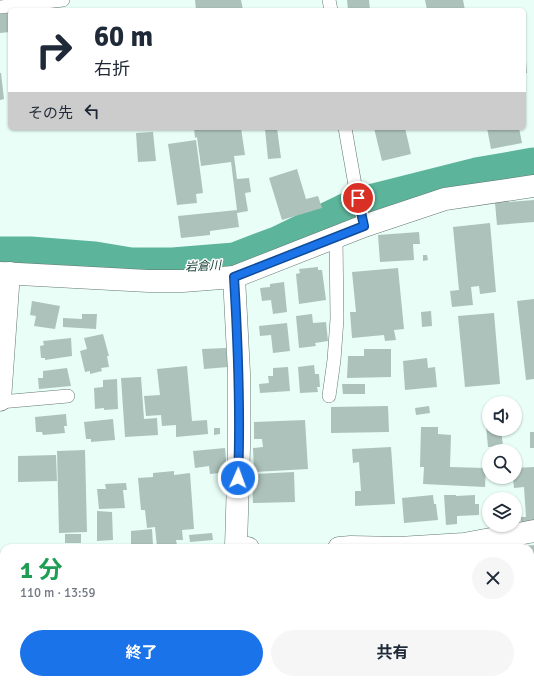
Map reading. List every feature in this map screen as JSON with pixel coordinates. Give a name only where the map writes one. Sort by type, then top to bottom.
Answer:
[{"type":"street","points":[[0,401],[4,273],[148,281],[183,281],[234,277],[336,238],[364,224],[445,199],[534,186]]},
{"type":"street","points":[[234,277],[239,373],[239,448],[236,544]]},
{"type":"street","points":[[473,544],[534,532]]},
{"type":"lane","points":[[0,7],[63,0]]},
{"type":"lane","points":[[345,130],[355,185],[364,224]]},
{"type":"lane","points":[[329,396],[334,360],[337,320],[336,238]]},
{"type":"lane","points":[[0,401],[68,396]]},
{"type":"building","points":[[195,0],[241,0],[243,8],[196,8]]},
{"type":"building","points":[[347,0],[369,0],[370,8],[348,8]]},
{"type":"building","points":[[425,0],[463,0],[465,8],[427,8]]},
{"type":"building","points":[[8,13],[8,32],[0,33],[0,14]]},
{"type":"building","points":[[0,73],[4,99],[0,100]]},
{"type":"building","points":[[194,130],[241,130],[245,155],[234,156],[237,179],[249,178],[251,192],[245,193],[248,211],[237,213],[239,227],[210,231],[210,235],[181,238],[178,216],[237,210],[231,162],[201,166],[197,137],[195,138]]},
{"type":"building","points":[[265,130],[277,130],[281,158],[268,159]]},
{"type":"building","points":[[374,130],[405,130],[411,154],[382,161]]},
{"type":"building","points":[[487,130],[519,130],[522,143],[491,149]]},
{"type":"building","points":[[153,132],[156,161],[138,162],[136,133]]},
{"type":"building","points":[[196,140],[203,193],[196,194],[197,203],[177,205],[168,144]]},
{"type":"building","points":[[297,169],[306,199],[318,196],[322,208],[282,220],[269,178]]},
{"type":"building","points":[[534,200],[534,222],[497,225],[495,203]]},
{"type":"building","points":[[490,223],[496,292],[480,294],[479,286],[471,287],[473,305],[452,307],[450,291],[459,290],[453,227]]},
{"type":"building","points":[[419,232],[420,244],[413,244],[414,260],[380,262],[378,235]]},
{"type":"building","points":[[423,255],[427,255],[428,260],[423,261]]},
{"type":"building","points":[[318,267],[318,270],[322,270],[326,300],[299,304],[296,274],[300,273],[299,269]]},
{"type":"building","points":[[398,268],[404,329],[394,330],[396,340],[385,341],[384,335],[352,338],[350,312],[356,312],[352,272]]},
{"type":"building","points":[[284,282],[287,312],[273,314],[271,300],[262,301],[260,288],[270,287],[270,284]]},
{"type":"building","points":[[534,299],[534,379],[526,380],[517,301]]},
{"type":"building","points":[[32,301],[60,306],[55,329],[34,326],[36,316],[30,315]]},
{"type":"building","points":[[431,311],[432,326],[422,327],[421,312]]},
{"type":"building","points":[[494,313],[500,384],[465,387],[458,316]]},
{"type":"building","points":[[82,314],[97,314],[96,329],[63,327],[63,318],[82,319]]},
{"type":"building","points":[[312,314],[313,323],[326,322],[328,341],[315,343],[316,346],[299,348],[296,316]]},
{"type":"building","points":[[287,323],[290,351],[273,353],[271,335],[260,336],[259,326]]},
{"type":"building","points":[[103,334],[109,356],[107,356],[109,367],[101,368],[102,371],[90,374],[90,371],[85,372],[80,351],[87,349],[84,338]]},
{"type":"building","points":[[71,338],[72,356],[45,360],[45,358],[41,358],[40,346],[44,345],[43,341]]},
{"type":"building","points":[[226,348],[228,367],[204,369],[202,349]]},
{"type":"building","points":[[364,349],[391,349],[391,377],[347,378],[348,356],[364,356]]},
{"type":"building","points":[[427,358],[428,368],[435,367],[437,387],[405,390],[403,361]]},
{"type":"building","points":[[314,365],[315,374],[319,374],[320,387],[317,387],[318,392],[300,393],[298,367]]},
{"type":"building","points":[[187,366],[192,421],[207,420],[208,434],[176,437],[176,425],[162,426],[161,415],[146,416],[144,396],[160,395],[157,369]]},
{"type":"building","points":[[288,367],[290,391],[260,393],[259,384],[269,383],[268,376],[273,376],[273,368]]},
{"type":"building","points":[[67,368],[71,386],[39,389],[38,378],[43,378],[43,371]]},
{"type":"building","points":[[141,377],[144,419],[157,418],[158,435],[125,437],[121,378]]},
{"type":"building","points":[[117,379],[118,409],[95,409],[94,388],[103,387],[103,380]]},
{"type":"building","points":[[342,384],[365,384],[365,394],[343,394]]},
{"type":"building","points":[[388,406],[389,432],[331,433],[331,407]]},
{"type":"building","points":[[429,406],[430,413],[416,415],[415,408]]},
{"type":"building","points":[[66,414],[67,426],[64,426],[65,433],[43,435],[42,432],[36,432],[35,417]]},
{"type":"building","points":[[113,419],[115,440],[91,442],[91,439],[86,439],[84,422]]},
{"type":"building","points":[[305,420],[308,469],[254,472],[253,448],[263,447],[262,439],[254,439],[254,422]]},
{"type":"building","points":[[421,427],[438,427],[438,434],[451,435],[450,467],[482,468],[482,484],[485,484],[485,487],[423,484],[424,467],[420,467]]},
{"type":"building","points":[[214,428],[220,428],[220,434],[214,435]]},
{"type":"building","points":[[530,432],[534,432],[534,448],[530,448]]},
{"type":"building","points":[[487,436],[502,436],[503,444],[488,444]]},
{"type":"building","points":[[391,447],[395,504],[355,506],[355,491],[361,491],[359,462],[353,463],[352,449]]},
{"type":"building","points":[[225,448],[227,472],[210,474],[209,466],[195,468],[193,451]]},
{"type":"building","points":[[85,450],[87,532],[59,533],[57,451]]},
{"type":"building","points":[[56,455],[57,481],[18,482],[18,456]]},
{"type":"building","points":[[534,467],[534,522],[522,523],[522,517],[526,517],[524,487],[514,488],[514,484],[522,484],[522,468]]},
{"type":"building","points":[[174,471],[174,475],[190,473],[194,529],[182,530],[183,540],[176,540],[177,544],[157,544],[155,527],[147,528],[145,510],[141,510],[138,478],[153,477],[153,473]]},
{"type":"building","points":[[294,472],[295,502],[253,503],[252,474]]},
{"type":"building","points":[[126,483],[127,490],[123,490],[125,508],[99,509],[97,489],[106,489],[105,484]]},
{"type":"building","points":[[433,495],[438,520],[404,523],[402,498]]},
{"type":"building","points":[[444,495],[475,495],[475,504],[479,504],[479,515],[457,516],[457,524],[446,525]]},
{"type":"building","points":[[97,511],[112,512],[113,540],[97,541]]},
{"type":"building","points":[[152,529],[153,544],[131,544],[131,531]]},
{"type":"building","points":[[212,533],[213,540],[190,542],[189,535]]},
{"type":"building","points":[[65,534],[81,534],[81,543],[65,543]]},
{"type":"waterway","name":"岩倉川","points":[[0,258],[30,258],[94,263],[130,269],[173,269],[235,264],[280,247],[366,207],[477,179],[534,169]]},
{"type":"route","points":[[238,478],[239,373],[234,277],[364,226],[358,198]]}]
